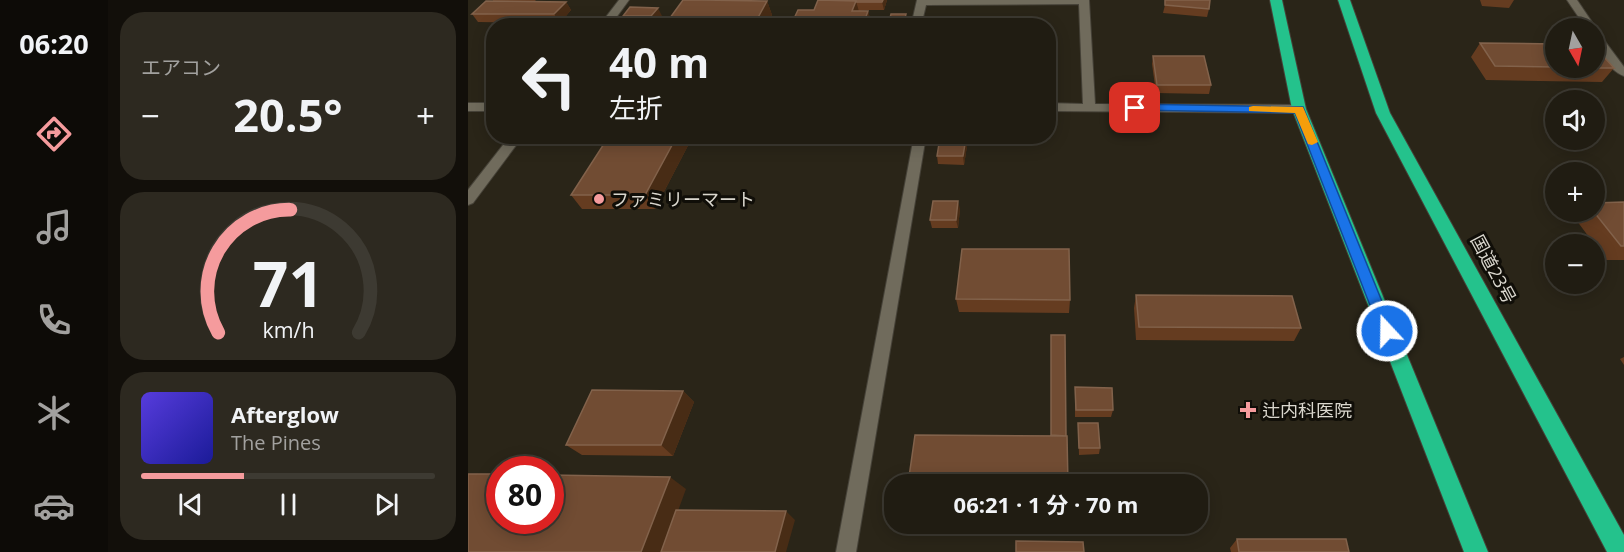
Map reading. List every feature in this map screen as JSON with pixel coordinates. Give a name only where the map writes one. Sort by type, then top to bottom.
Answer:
[{"type":"highway","points":[[1276,0],[1299,109],[1476,552]]},
{"type":"highway","name":"国道23号","points":[[1344,0],[1383,113],[1620,552]]},
{"type":"street","points":[[610,18],[624,0]]},
{"type":"street","points":[[1572,0],[1584,18]]},
{"type":"street","points":[[918,18],[922,1],[1084,1],[1089,107]]},
{"type":"street","points":[[1605,50],[1624,73]]},
{"type":"street","points":[[468,107],[486,107]]},
{"type":"street","points":[[1056,107],[1299,109]]},
{"type":"street","points":[[468,200],[511,144]]},
{"type":"street","points":[[846,552],[919,144]]},
{"type":"building","points":[[683,0],[767,1],[758,18],[670,18]]},
{"type":"building","points":[[818,0],[856,1],[852,11],[868,11],[866,18],[794,18],[798,10],[814,10]]},
{"type":"building","points":[[821,0],[883,0],[882,2],[857,2]]},
{"type":"building","points":[[1165,0],[1210,0],[1209,9],[1165,5]]},
{"type":"building","points":[[486,1],[566,2],[554,14],[472,14]]},
{"type":"building","points":[[630,7],[658,8],[651,16],[623,16]]},
{"type":"building","points":[[891,14],[906,14],[905,18],[890,18]]},
{"type":"building","points":[[1480,43],[1545,44],[1545,67],[1495,66]]},
{"type":"building","points":[[1153,56],[1204,56],[1211,85],[1157,85]]},
{"type":"building","points":[[1605,58],[1614,68],[1605,68]]},
{"type":"building","points":[[604,144],[673,144],[645,195],[571,195]]},
{"type":"building","points":[[939,144],[965,144],[963,156],[937,156]]},
{"type":"building","points":[[933,201],[958,201],[956,220],[930,220]]},
{"type":"building","points":[[1624,202],[1624,246],[1621,246],[1602,222],[1605,222],[1605,203]]},
{"type":"building","points":[[962,249],[1069,249],[1070,300],[956,299]]},
{"type":"building","points":[[1136,295],[1292,296],[1301,328],[1139,327]]},
{"type":"building","points":[[1051,335],[1065,335],[1066,436],[1051,435]]},
{"type":"building","points":[[1075,387],[1112,388],[1113,410],[1076,410]]},
{"type":"building","points":[[592,390],[683,391],[661,445],[566,445]]},
{"type":"building","points":[[1078,423],[1098,423],[1100,448],[1079,448]]},
{"type":"building","points":[[915,435],[1067,436],[1068,474],[909,474]]},
{"type":"building","points":[[468,474],[486,474],[486,534],[564,534],[564,475],[670,477],[641,552],[468,552]]},
{"type":"building","points":[[676,510],[786,511],[775,552],[661,552]]},
{"type":"building","points":[[1237,539],[1346,539],[1349,552],[1239,552]]},
{"type":"building","points":[[1016,541],[1083,542],[1084,552],[1016,552]]},
{"type":"slow traffic","points":[[1253,109],[1299,109],[1312,142]]},
{"type":"place","name":"ファミリーマート","points":[[599,199]]},
{"type":"place","name":"辻内科医院","points":[[1248,410]]},
{"type":"route","points":[[1135,108],[1299,109],[1387,331]]}]
